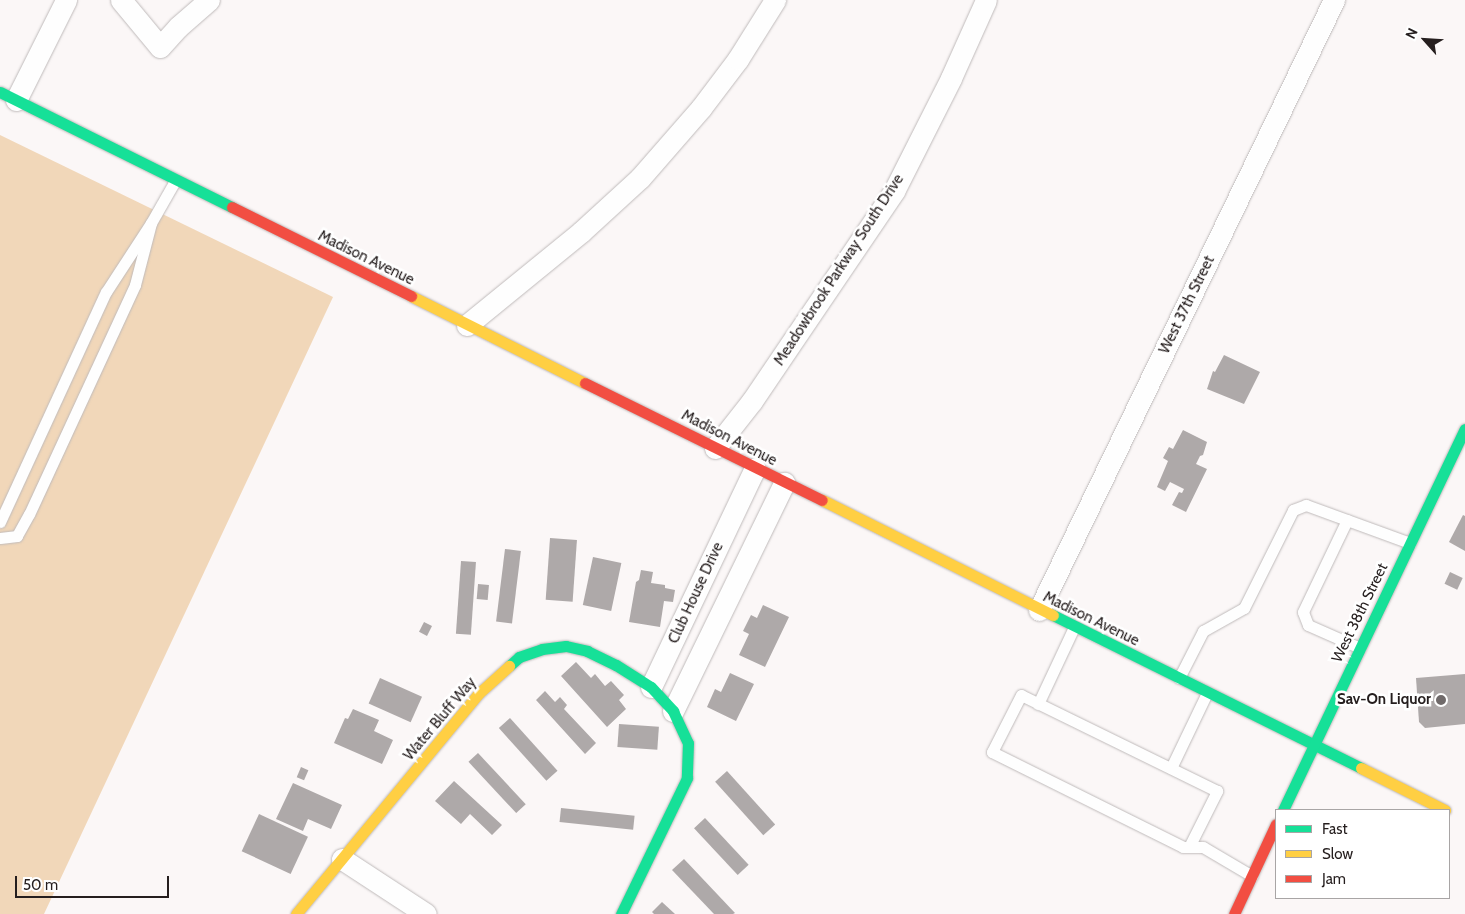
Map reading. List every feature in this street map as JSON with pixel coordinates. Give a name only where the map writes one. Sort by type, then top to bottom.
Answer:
[{"type":"street","points":[[8,96],[66,0]]},
{"type":"street","points":[[122,0],[160,47],[178,27],[209,0]]},
{"type":"street","points":[[467,325],[581,232],[640,178],[701,108],[738,59],[775,0]]},
{"type":"street","name":"Meadowbrook Parkway South Drive","points":[[715,448],[757,394],[894,191],[951,78],[986,0]]},
{"type":"street","name":"West 37th Street","points":[[1039,610],[1334,0]]},
{"type":"street","name":"Madison Avenue","points":[[8,96],[175,181],[1442,809]]},
{"type":"street","name":"West 38th Street","points":[[1283,809],[1410,544],[1463,438]]},
{"type":"street","name":"Club House Drive","points":[[651,687],[755,468]]},
{"type":"street","name":"Club House Drive","points":[[674,711],[784,483]]},
{"type":"street","name":"Water Bluff Way","points":[[296,914],[478,694],[519,657],[542,649],[566,646],[587,650],[651,687]]},
{"type":"street","points":[[621,914],[687,778],[688,743],[674,711],[651,687]]},
{"type":"street","points":[[1234,914],[1275,826]]},
{"type":"street","points":[[342,859],[426,914]]},
{"type":"lane","points":[[0,522],[106,292],[151,224],[175,181]]},
{"type":"lane","points":[[0,538],[17,536],[29,514],[135,285],[151,224]]},
{"type":"lane","points":[[1179,679],[1202,631],[1244,608],[1293,510],[1306,505],[1410,544]]},
{"type":"lane","points":[[1347,520],[1303,612],[1308,625],[1360,648]]},
{"type":"lane","points":[[1038,704],[1074,627]]},
{"type":"lane","points":[[1171,768],[1207,693]]},
{"type":"lane","points":[[1189,847],[1217,791],[1021,695],[992,752],[1183,847],[1189,847],[1203,847],[1252,876]]},
{"type":"shaded area","points":[[0,135],[333,297],[44,914],[0,914]]},
{"type":"building","points":[[1224,355],[1260,372],[1244,404],[1207,389],[1213,371],[1215,372]]},
{"type":"building","points":[[1183,430],[1207,442],[1203,455],[1200,456],[1196,464],[1207,469],[1186,512],[1172,505],[1179,492],[1182,493],[1184,489],[1170,482],[1165,491],[1157,487],[1168,461],[1163,458],[1169,447],[1173,449]]},
{"type":"building","points":[[1463,515],[1465,516],[1465,551],[1449,542]]},
{"type":"building","points":[[550,538],[577,540],[573,602],[546,600]]},
{"type":"building","points":[[505,549],[521,551],[512,623],[496,621]]},
{"type":"building","points":[[593,557],[621,563],[611,611],[583,605]]},
{"type":"building","points":[[461,561],[476,562],[471,635],[456,634]]},
{"type":"building","points":[[641,570],[653,572],[651,583],[665,585],[665,588],[675,590],[673,602],[664,601],[660,627],[629,622],[636,582],[639,580]]},
{"type":"building","points":[[1450,572],[1463,578],[1457,590],[1445,584]]},
{"type":"building","points":[[478,584],[489,585],[488,600],[477,599]]},
{"type":"building","points":[[763,605],[789,617],[765,667],[739,655],[749,634],[743,631],[751,615],[757,618]]},
{"type":"building","points":[[424,622],[432,626],[427,636],[419,632]]},
{"type":"building","points":[[576,662],[591,678],[595,674],[605,686],[611,681],[624,695],[619,700],[626,709],[607,727],[561,676]]},
{"type":"building","points":[[730,673],[754,684],[736,721],[707,707],[715,689],[721,692]]},
{"type":"building","name":"Sav-On Liquor","points":[[1465,674],[1465,724],[1425,728],[1419,722],[1416,678]]},
{"type":"building","points":[[380,678],[422,697],[411,722],[369,704]]},
{"type":"building","points":[[545,691],[555,702],[560,697],[567,705],[564,709],[596,743],[585,754],[536,700]]},
{"type":"building","points":[[353,709],[379,720],[374,731],[393,740],[382,764],[334,743],[345,718],[348,719]]},
{"type":"building","points":[[510,718],[558,771],[546,781],[499,728]]},
{"type":"building","points":[[619,724],[659,727],[657,750],[617,747]]},
{"type":"building","points":[[478,753],[526,804],[516,813],[468,762]]},
{"type":"building","points":[[301,767],[308,770],[304,780],[297,777]]},
{"type":"building","points":[[727,771],[775,825],[763,835],[715,782]]},
{"type":"building","points":[[454,781],[502,825],[492,835],[470,814],[461,824],[435,801]]},
{"type":"building","points":[[293,783],[342,805],[331,829],[308,819],[303,831],[276,819]]},
{"type":"building","points":[[561,808],[635,816],[633,830],[560,822]]},
{"type":"building","points":[[259,814],[308,837],[291,874],[242,851]]},
{"type":"building","points":[[705,818],[749,865],[738,875],[694,828]]},
{"type":"building","points":[[684,859],[735,913],[714,914],[672,870]]},
{"type":"building","points":[[662,902],[675,914],[654,914],[652,912]]},
{"type":"traffic: fast","points":[[0,92],[232,207]]},
{"type":"traffic: fast","points":[[1283,809],[1465,429]]},
{"type":"traffic: fast","points":[[1053,615],[1361,768]]},
{"type":"traffic: fast","points":[[509,666],[519,657],[542,649],[566,646],[587,651],[616,665],[651,687],[673,711],[688,743],[687,778],[621,914]]},
{"type":"traffic: slow","points":[[411,296],[585,383]]},
{"type":"traffic: slow","points":[[822,500],[1053,615]]},
{"type":"traffic: slow","points":[[296,914],[478,694],[509,666]]},
{"type":"traffic: slow","points":[[1361,768],[1443,809]]},
{"type":"traffic: jam","points":[[232,207],[411,296]]},
{"type":"traffic: jam","points":[[585,383],[822,500]]},
{"type":"traffic: jam","points":[[1234,914],[1275,826]]},
{"type":"place","name":"Sav-On Liquor","points":[[1441,700]]}]
